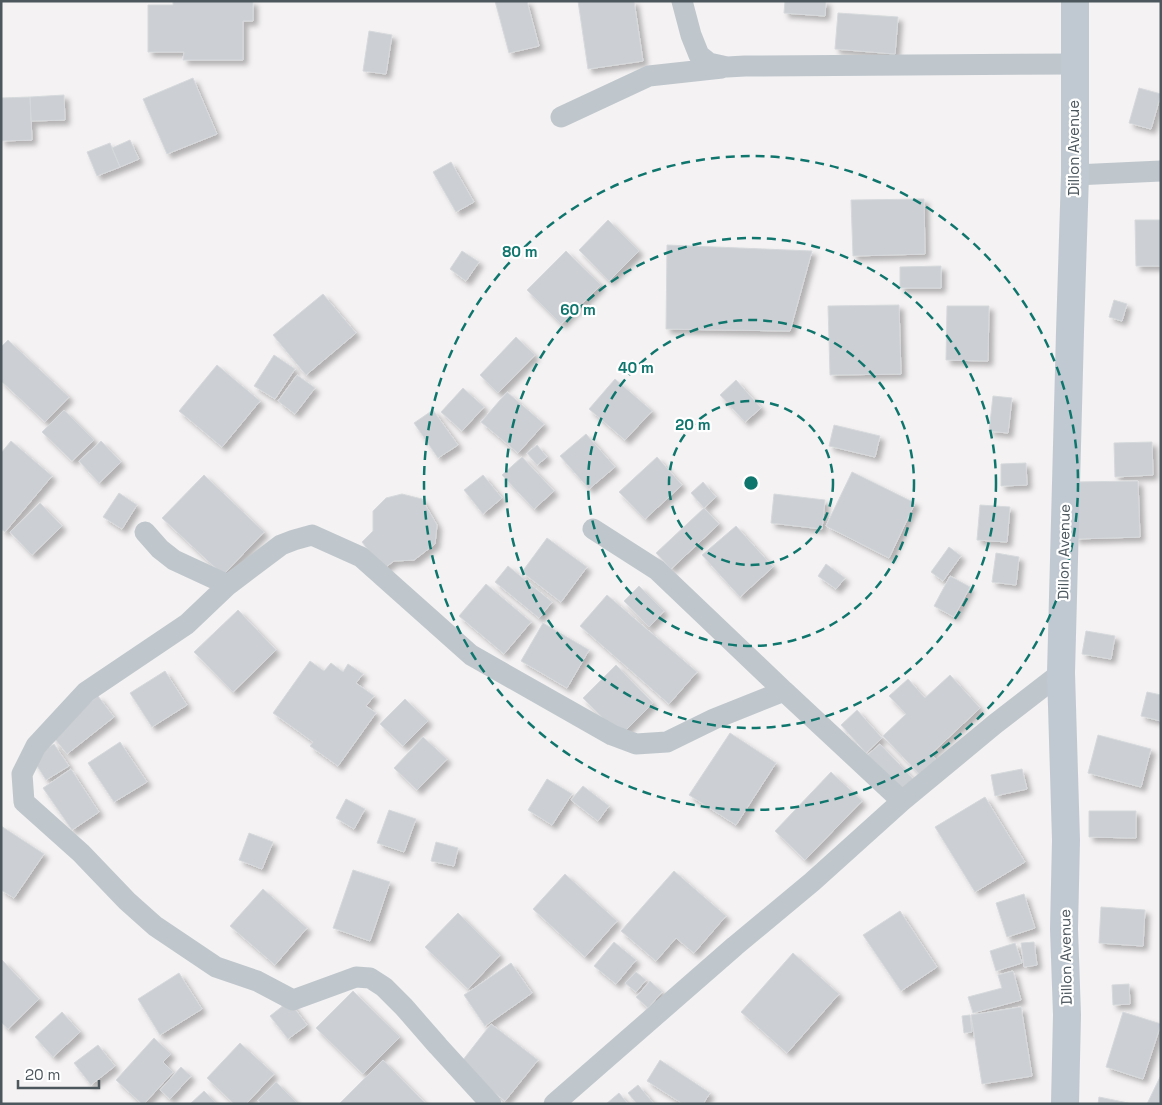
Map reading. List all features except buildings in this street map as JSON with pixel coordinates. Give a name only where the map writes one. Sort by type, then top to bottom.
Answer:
[{"type":"street","points":[[682,1],[691,35],[699,55],[709,63],[727,67]]},
{"type":"street","name":"Dillon Avenue","points":[[1065,1104],[1067,1015],[1064,929],[1066,840],[1062,673],[1075,175],[1075,1]]},
{"type":"street","points":[[561,117],[649,76],[727,67],[1074,64]]},
{"type":"street","points":[[1075,175],[1161,171]]},
{"type":"street","points":[[594,529],[657,570],[902,801]]},
{"type":"street","points":[[146,532],[160,549],[174,560],[228,585]]},
{"type":"street","points":[[492,1104],[404,1007],[384,987],[370,978],[356,977],[293,1000],[257,980],[216,966],[155,926],[127,901],[81,853],[24,802],[22,774],[36,746],[86,692],[187,624],[228,585],[281,545],[312,536],[361,557],[471,655],[612,735],[636,744],[667,742],[714,719],[784,691]]},
{"type":"street","points":[[554,1104],[812,882],[902,801],[995,724],[1062,673]]}]
